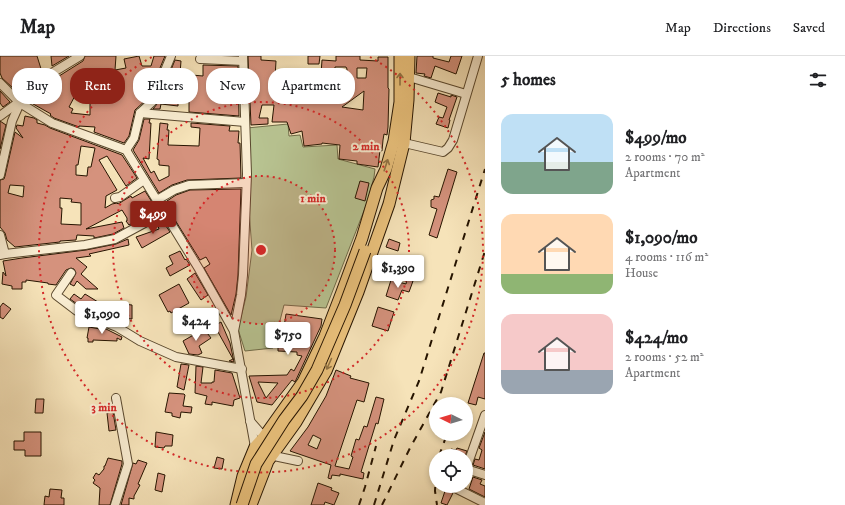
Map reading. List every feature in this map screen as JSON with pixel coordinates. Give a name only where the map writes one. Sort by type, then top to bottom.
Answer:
[{"type":"main road","points":[[236,505],[243,476],[255,447],[264,437],[303,382],[325,336],[362,238],[377,188],[399,142],[400,56]]},
{"type":"main road","points":[[251,505],[259,482],[272,455],[296,422],[326,371],[358,292],[394,188],[399,142],[409,77],[409,56]]},
{"type":"main road","points":[[380,181],[380,209]]},
{"type":"main road","points":[[242,505],[256,464],[284,420],[302,396],[317,370],[345,305],[380,209],[394,188]]},
{"type":"street","points":[[60,68],[80,56]]},
{"type":"street","points":[[126,150],[134,138],[140,113],[152,102],[171,56]]},
{"type":"street","points":[[399,142],[443,152],[448,148],[453,140],[478,56]]},
{"type":"street","points":[[200,59],[243,58],[247,174],[241,295],[234,331]]},
{"type":"street","points":[[409,77],[466,94]]},
{"type":"street","points":[[0,83],[12,96]]},
{"type":"street","points":[[0,116],[18,104]]},
{"type":"street","points":[[0,175],[12,121],[19,104]]},
{"type":"street","points":[[21,104],[52,123],[126,150],[165,212],[234,331],[255,447]]},
{"type":"street","points":[[140,113],[245,122]]},
{"type":"street","points":[[115,198],[120,197],[144,180]]},
{"type":"street","points":[[157,200],[174,190],[189,185],[246,183]]},
{"type":"street","points":[[0,235],[3,255],[85,245],[115,239],[165,212]]},
{"type":"street","points":[[71,272],[56,295],[77,311],[116,327],[140,341],[176,357],[242,369]]},
{"type":"street","points":[[115,505],[128,464],[116,398]]},
{"type":"street","points":[[473,451],[485,415]]},
{"type":"street","points":[[250,420],[264,437],[272,455],[298,461]]},
{"type":"street","points":[[473,471],[485,475]]},
{"type":"street","points":[[465,493],[485,503]]},
{"type":"green space","points":[[288,124],[289,136],[300,135],[303,147],[337,145],[338,159],[375,169],[374,177],[367,203],[326,308],[284,305],[273,348],[245,351],[238,329],[246,297],[252,250],[249,210],[247,128]]},
{"type":"building","points":[[0,56],[37,56],[41,68],[12,68],[12,87],[2,78],[0,73]]},
{"type":"building","points":[[51,56],[69,56],[52,66]]},
{"type":"building","points":[[85,56],[116,56],[115,68],[72,68],[83,61]]},
{"type":"building","points":[[139,56],[142,66],[151,66],[154,56],[165,56],[160,68],[133,68],[133,104],[142,104],[135,110],[129,136],[124,143],[94,132],[95,127],[79,127],[54,118],[50,115],[51,114],[33,104],[62,104],[62,74],[70,69],[71,104],[69,107],[73,109],[71,113],[90,115],[90,104],[125,104],[126,68],[124,59]]},
{"type":"building","points":[[248,56],[261,56],[261,60],[276,61],[276,68],[268,68],[268,104],[346,104],[342,107],[363,110],[364,91],[355,98],[355,68],[321,68],[322,60],[336,61],[336,56],[360,56],[360,60],[378,61],[378,57],[388,57],[388,127],[387,135],[384,134],[382,151],[380,150],[378,167],[357,164],[357,161],[339,159],[340,145],[322,143],[304,146],[302,131],[291,134],[287,122],[272,122],[274,105],[262,105],[259,118],[268,118],[268,124],[251,125],[250,104],[260,104],[260,68],[249,68]],"holes":[[[357,68],[367,68],[366,78],[357,78]]]},
{"type":"building","points":[[308,56],[320,56],[319,64],[308,64]]},
{"type":"building","points":[[417,56],[433,56],[433,58],[449,62],[451,56],[462,56],[456,74],[435,66],[431,78],[424,76],[425,74],[416,73]]},
{"type":"building","points":[[175,60],[181,61],[180,68],[172,68]]},
{"type":"building","points":[[203,65],[238,66],[238,68],[206,68],[206,104],[239,104],[239,116],[189,112],[189,104],[198,104],[198,76],[203,76]]},
{"type":"building","points":[[0,91],[10,102],[3,107],[0,103]]},
{"type":"building","points":[[438,93],[451,97],[451,95],[457,97],[449,120],[448,128],[436,124],[439,117],[443,118],[447,107],[435,102]]},
{"type":"building","points":[[157,104],[161,104],[160,109],[153,109]]},
{"type":"building","points":[[161,104],[178,104],[178,106]]},
{"type":"building","points":[[25,116],[34,118],[37,120],[37,123],[122,155],[137,178],[126,186],[107,156],[99,160],[117,190],[106,196],[105,208],[112,204],[118,204],[131,196],[132,198],[145,191],[157,210],[129,225],[122,210],[86,229],[122,222],[124,228],[113,234],[94,238],[94,236],[77,235],[76,240],[15,247],[7,240],[5,233],[0,227],[0,180],[4,179],[5,176],[15,132],[23,138],[16,128],[17,125],[23,126]],"holes":[[[81,146],[95,148],[91,167],[88,167],[87,176],[76,175],[76,165],[78,165]],[[10,185],[24,186],[23,197],[8,193]],[[60,198],[72,199],[71,202],[81,203],[81,225],[61,224],[62,208],[60,208]]]},
{"type":"building","points":[[144,119],[150,119],[149,123],[151,123],[149,159],[143,158],[151,173],[154,171],[159,181],[169,176],[169,166],[159,165],[159,160],[157,159],[160,123],[168,124],[168,145],[199,146],[200,128],[191,127],[191,123],[230,126],[229,131],[239,131],[238,143],[240,143],[241,178],[187,180],[172,185],[159,193],[133,150],[139,140]]},
{"type":"building","points":[[0,121],[6,125],[0,149]]},
{"type":"building","points":[[448,169],[457,172],[437,238],[429,235],[437,209],[431,207],[431,200],[434,199],[434,196],[439,197]]},
{"type":"building","points":[[360,181],[369,183],[365,201],[355,198]]},
{"type":"building","points":[[241,189],[238,275],[236,294],[231,315],[204,268],[210,264],[206,257],[200,260],[170,212],[167,201],[176,195],[190,190]]},
{"type":"building","points":[[162,220],[170,232],[142,248],[136,237],[159,229],[157,223]]},
{"type":"building","points":[[128,239],[129,245],[89,254],[91,256],[76,258],[87,267],[81,274],[98,289],[86,289],[77,281],[74,286],[70,284],[76,273],[74,269],[71,268],[66,270],[56,285],[26,280],[26,282],[22,282],[22,289],[12,289],[12,286],[2,284],[3,272],[6,276],[3,261],[86,250],[116,244]]},
{"type":"building","points":[[389,239],[400,243],[398,251],[386,247]]},
{"type":"building","points":[[180,251],[190,265],[170,276],[166,268],[173,264],[169,256]]},
{"type":"building","points":[[195,273],[208,295],[201,300],[187,279]]},
{"type":"building","points":[[407,279],[413,281],[409,292],[402,290],[398,300],[386,296],[391,280],[406,284]]},
{"type":"building","points":[[179,284],[189,303],[171,313],[170,311],[168,312],[159,295]]},
{"type":"building","points":[[74,294],[81,299],[85,294],[98,302],[94,309],[89,305],[86,309],[70,299]]},
{"type":"building","points":[[3,303],[11,309],[3,319],[0,317],[0,307]]},
{"type":"building","points":[[122,304],[132,305],[132,319],[113,317],[124,325],[105,316],[105,311],[116,312],[116,310],[121,310]]},
{"type":"building","points":[[378,307],[394,312],[388,331],[372,326]]},
{"type":"building","points":[[286,314],[322,319],[321,326],[295,382],[292,380],[272,405],[257,402],[249,376],[287,375],[291,369],[294,371],[302,356],[297,355],[297,352],[278,351],[278,339],[282,326],[284,327]],"holes":[[[258,382],[278,383],[266,398]]]},
{"type":"building","points":[[221,322],[230,343],[234,362],[229,361],[233,359],[214,326]]},
{"type":"building","points":[[89,327],[100,329],[100,327],[102,327],[122,337],[121,340],[117,338],[117,341],[93,340],[93,342],[88,342],[87,338]]},
{"type":"building","points":[[204,329],[211,338],[199,346],[202,353],[198,355],[189,354],[183,341]]},
{"type":"building","points":[[485,353],[485,399],[478,397],[476,405],[473,404],[473,397],[470,397]]},
{"type":"building","points":[[181,364],[189,365],[184,390],[177,387]]},
{"type":"building","points":[[196,366],[203,367],[201,383],[214,382],[215,370],[232,373],[240,398],[234,400],[233,406],[212,402],[212,405],[205,404],[207,396],[195,393]]},
{"type":"building","points":[[336,370],[351,376],[350,378],[369,383],[364,402],[357,400],[335,466],[349,469],[356,439],[359,440],[364,426],[367,427],[376,397],[384,399],[378,424],[376,423],[361,472],[364,473],[363,479],[340,474],[340,476],[332,475],[331,479],[328,478],[331,465],[290,451],[308,427],[326,396]],"holes":[[[313,435],[321,439],[317,449],[308,445]]]},
{"type":"building","points":[[169,393],[184,394],[183,406],[192,407],[191,413],[181,412],[180,418],[172,416],[172,413],[165,412]]},
{"type":"building","points":[[36,399],[44,399],[43,413],[35,413]]},
{"type":"building","points":[[113,412],[116,430],[109,431],[107,413]]},
{"type":"building","points":[[24,432],[41,432],[41,456],[25,456],[25,450],[14,450],[14,441],[24,441]]},
{"type":"building","points":[[156,432],[173,435],[172,446],[165,446],[164,448],[155,447]]},
{"type":"building","points":[[485,432],[485,469],[473,465],[475,459],[479,460],[482,450],[479,448]]},
{"type":"building","points":[[217,457],[224,459],[222,469],[214,468]]},
{"type":"building","points":[[108,458],[122,461],[122,464],[110,505],[99,505],[100,488],[93,483],[95,480],[93,478],[96,473],[99,475],[104,469]]},
{"type":"building","points":[[138,460],[147,463],[138,484],[140,485],[134,499],[129,498],[129,505],[121,505],[133,463],[136,464]]},
{"type":"building","points":[[158,473],[165,475],[162,492],[155,490]]},
{"type":"building","points":[[473,477],[482,480],[480,484],[485,486],[485,497],[473,491]]},
{"type":"building","points":[[318,483],[332,488],[331,490],[339,493],[334,505],[325,502],[324,505],[311,505]]},
{"type":"building","points":[[50,489],[62,490],[61,498],[64,498],[64,505],[44,505],[45,496],[49,497]]},
{"type":"building","points":[[444,493],[453,493],[447,505],[441,503]]},
{"type":"railway","points":[[374,505],[394,440],[419,381],[485,169]]},
{"type":"railway","points":[[382,505],[410,448],[441,392],[485,251]]},
{"type":"railway","points":[[442,449],[444,441]]},
{"type":"railway","points":[[359,505],[376,446]]},
{"type":"railway","points":[[435,493],[437,505]]}]
